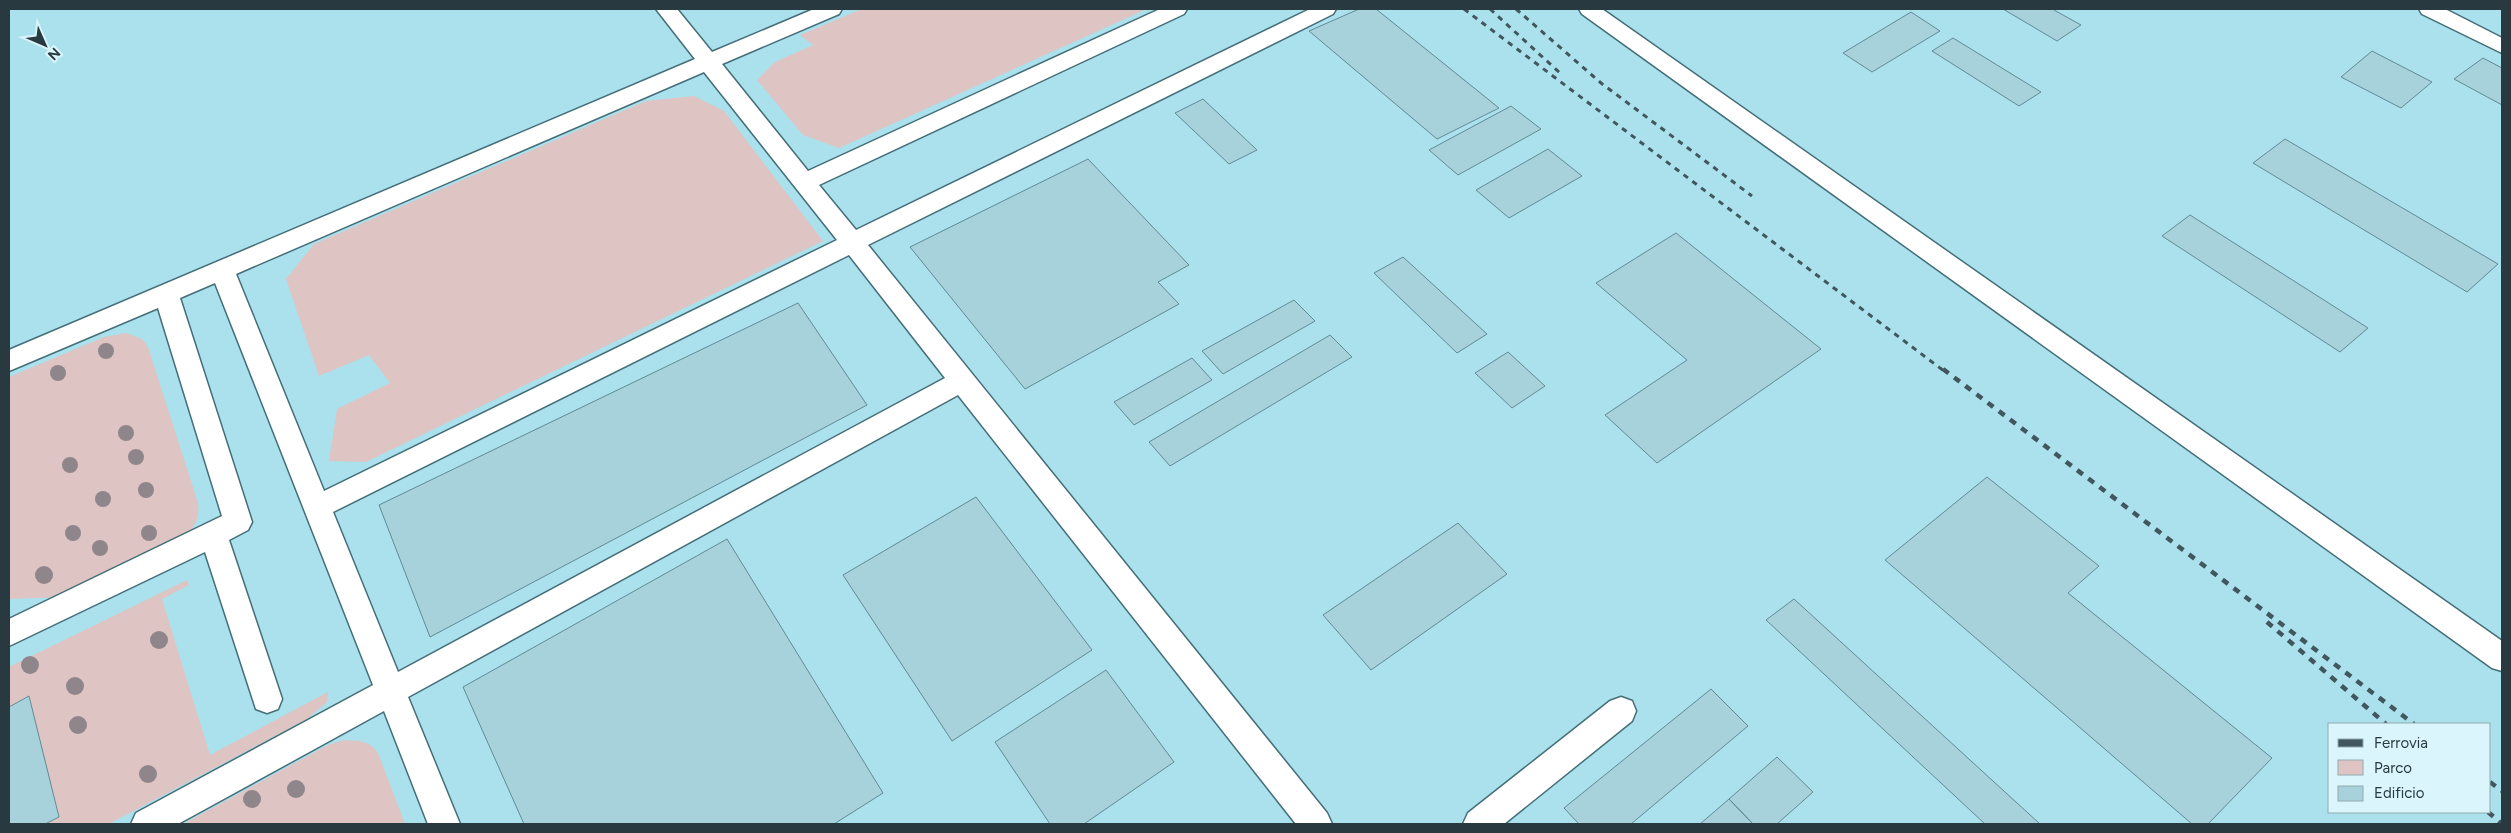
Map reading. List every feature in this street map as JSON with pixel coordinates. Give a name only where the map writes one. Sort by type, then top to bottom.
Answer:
[{"type":"lane","points":[[666,9],[1316,824]]},
{"type":"lane","points":[[9,361],[832,9]]},
{"type":"lane","points":[[805,182],[1177,9]]},
{"type":"lane","points":[[318,507],[1326,9]]},
{"type":"lane","points":[[1589,9],[2502,658]]},
{"type":"lane","points":[[2429,9],[2502,46]]},
{"type":"lane","points":[[222,270],[444,824]]},
{"type":"lane","points":[[9,633],[238,522],[166,294]]},
{"type":"lane","points":[[147,824],[963,380]]},
{"type":"lane","points":[[213,534],[267,699]]},
{"type":"lane","points":[[1479,824],[1621,711]]},
{"type":"shaded area","points":[[9,9],[2502,9],[2502,824],[9,824]]},
{"type":"green space","points":[[862,9],[1147,9],[839,148],[803,135],[757,80],[775,62],[813,45],[800,35]]},
{"type":"green space","points":[[694,96],[724,111],[823,241],[366,462],[329,461],[337,409],[390,383],[369,355],[319,376],[286,279],[314,244],[646,101]]},
{"type":"green space","points":[[126,333],[142,339],[148,347],[198,503],[198,514],[195,523],[182,540],[61,597],[9,599],[9,377],[104,337]]},
{"type":"green space","points":[[187,580],[189,585],[162,599],[210,755],[328,692],[327,702],[307,719],[109,824],[45,824],[59,817],[29,697],[9,707],[9,667]]},
{"type":"green space","points":[[344,740],[367,743],[378,753],[405,824],[183,824],[328,745]]},
{"type":"building","points":[[1359,9],[1376,9],[1499,108],[1437,139],[1309,31]]},
{"type":"building","points":[[2003,9],[2055,9],[2081,25],[2057,41]]},
{"type":"building","points":[[1911,12],[1940,31],[1872,72],[1843,53]]},
{"type":"building","points":[[1953,38],[2041,92],[2019,106],[1932,51]]},
{"type":"building","points":[[2372,51],[2432,82],[2401,108],[2341,77]]},
{"type":"building","points":[[2483,58],[2502,68],[2502,105],[2454,79]]},
{"type":"building","points":[[1203,99],[1257,150],[1229,164],[1175,113]]},
{"type":"building","points":[[1511,106],[1541,129],[1458,175],[1429,150]]},
{"type":"building","points":[[2285,139],[2498,264],[2467,292],[2253,163]]},
{"type":"building","points":[[1548,149],[1582,176],[1509,218],[1476,190]]},
{"type":"building","points":[[1088,159],[1189,265],[1158,282],[1179,304],[1025,389],[910,247]]},
{"type":"building","points":[[2190,215],[2368,328],[2340,352],[2162,236]]},
{"type":"building","points":[[1676,233],[1821,349],[1657,463],[1605,415],[1687,360],[1596,283]]},
{"type":"building","points":[[1403,257],[1487,334],[1457,353],[1374,273]]},
{"type":"building","points":[[1294,300],[1315,321],[1223,374],[1202,351]]},
{"type":"building","points":[[798,303],[867,405],[430,637],[379,505]]},
{"type":"building","points":[[1330,335],[1352,357],[1170,466],[1149,442]]},
{"type":"building","points":[[1508,352],[1545,386],[1512,408],[1475,373]]},
{"type":"building","points":[[1192,358],[1212,380],[1134,425],[1114,402]]},
{"type":"building","points":[[1987,477],[2099,566],[2068,593],[2272,758],[2208,824],[2192,824],[1885,560]]},
{"type":"building","points":[[976,497],[1092,650],[952,741],[843,575]]},
{"type":"building","points":[[1458,523],[1507,574],[1371,670],[1323,615]]},
{"type":"building","points":[[727,539],[883,793],[834,824],[524,824],[463,687]]},
{"type":"building","points":[[1794,599],[2040,824],[1985,824],[1766,620]]},
{"type":"building","points":[[1106,670],[1174,762],[1084,824],[1050,824],[995,742]]},
{"type":"building","points":[[1711,689],[1748,726],[1631,824],[1579,824],[1564,808]]},
{"type":"building","points":[[29,696],[59,817],[45,824],[9,824],[9,707]]},
{"type":"building","points":[[1777,757],[1813,792],[1777,824],[1753,824],[1729,799]]},
{"type":"building","points":[[1729,799],[1753,824],[1700,824]]},
{"type":"railway","points":[[1464,9],[1944,371]]},
{"type":"railway","points":[[1490,9],[1560,73]]},
{"type":"railway","points":[[1516,9],[1601,83],[1752,196]]},
{"type":"railway","points":[[1943,369],[2413,723]]},
{"type":"railway","points":[[2267,622],[2385,723]]},
{"type":"railway","points":[[2491,783],[2502,791]]},
{"type":"railway","points":[[2489,813],[2502,824]]}]
